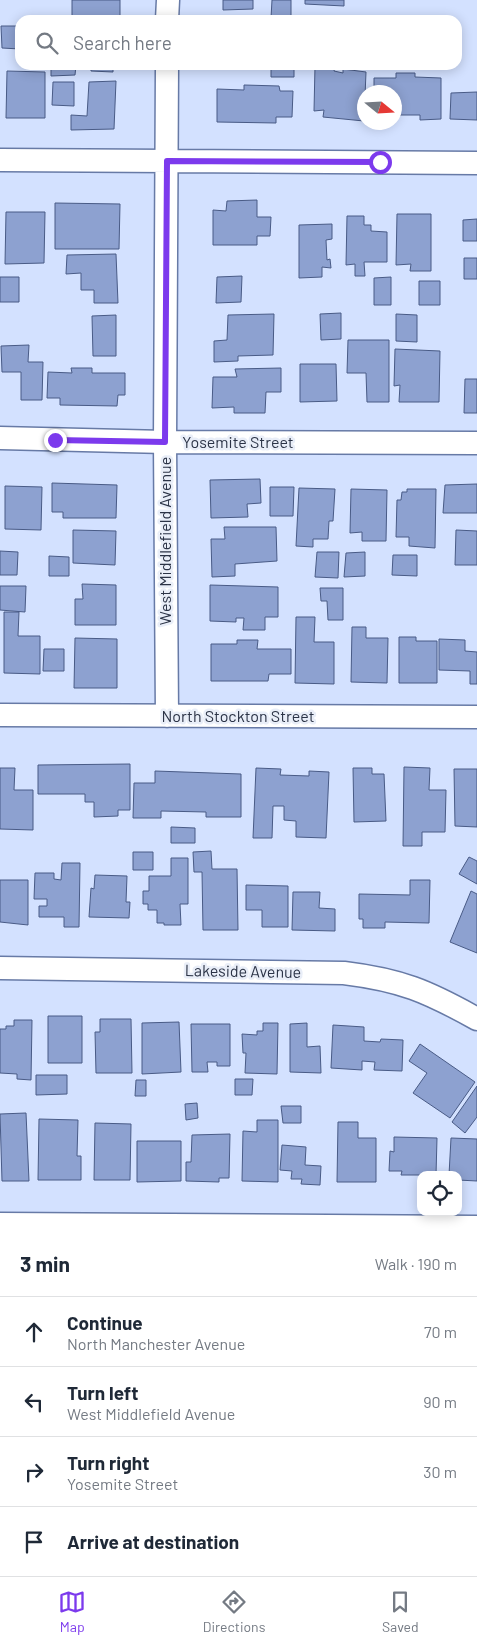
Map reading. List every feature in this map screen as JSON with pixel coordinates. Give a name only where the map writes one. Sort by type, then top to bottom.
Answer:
[{"type":"street","points":[[168,0],[168,15]]},
{"type":"street","name":"West Middlefield Avenue","points":[[167,70],[165,442],[167,716]]},
{"type":"street","points":[[0,160],[477,163]]},
{"type":"street","name":"Yosemite Street","points":[[0,438],[165,442],[477,443]]},
{"type":"street","name":"North Stockton Street","points":[[0,715],[477,716]]},
{"type":"street","name":"Lakeside Avenue","points":[[0,968],[344,973],[380,977],[406,984],[432,993],[477,1019]]},
{"type":"street","points":[[0,1224],[477,1227]]},
{"type":"building","points":[[72,0],[120,0],[120,15],[72,15]]},
{"type":"building","points":[[223,0],[253,0],[253,9],[223,10]]},
{"type":"building","points":[[272,0],[291,0],[291,15],[271,15]]},
{"type":"building","points":[[305,0],[344,0],[344,6],[305,4]]},
{"type":"building","points":[[1,26],[15,26],[15,49],[2,48]]},
{"type":"building","points":[[51,70],[76,70],[75,75],[51,76]]},
{"type":"building","points":[[113,70],[113,72],[91,71]]},
{"type":"building","points":[[271,70],[294,70],[294,77],[271,77]]},
{"type":"building","points":[[315,70],[334,70],[343,73],[343,70],[366,72],[365,85],[357,85],[357,120],[323,117],[324,110],[314,111]]},
{"type":"building","points":[[7,71],[45,72],[45,118],[6,118]]},
{"type":"building","points":[[396,73],[415,73],[415,77],[441,78],[441,119],[420,120],[420,115],[402,115],[402,85],[374,85],[374,78],[396,78]]},
{"type":"building","points":[[116,81],[114,129],[71,130],[71,115],[87,116],[89,82]]},
{"type":"building","points":[[53,82],[74,82],[74,106],[52,105]]},
{"type":"building","points":[[244,85],[279,86],[280,91],[293,91],[292,117],[276,117],[276,123],[217,122],[217,89],[244,90]]},
{"type":"building","points":[[477,92],[477,120],[450,119],[451,93]]},
{"type":"building","points":[[257,200],[257,217],[271,217],[270,236],[257,236],[257,245],[213,245],[213,210],[226,211],[227,201]]},
{"type":"building","points":[[55,203],[120,204],[119,249],[55,249]]},
{"type":"building","points":[[6,212],[45,212],[44,263],[5,264]]},
{"type":"building","points":[[397,214],[431,214],[431,271],[410,271],[411,264],[396,265]]},
{"type":"building","points":[[347,216],[364,216],[364,225],[371,225],[371,231],[387,232],[387,262],[364,262],[365,276],[355,276],[355,264],[346,265]]},
{"type":"building","points":[[477,219],[477,241],[463,241],[463,220]]},
{"type":"building","points":[[332,224],[332,239],[326,240],[327,260],[330,259],[331,268],[322,267],[322,277],[299,278],[299,225]]},
{"type":"building","points":[[116,254],[118,303],[94,303],[94,290],[81,290],[81,273],[66,274],[67,255]]},
{"type":"building","points":[[464,258],[477,258],[477,279],[464,279]]},
{"type":"building","points":[[242,276],[241,302],[216,303],[217,277]]},
{"type":"building","points":[[0,277],[19,277],[19,302],[0,302]]},
{"type":"building","points":[[391,277],[391,305],[374,305],[374,278]]},
{"type":"building","points":[[419,281],[440,281],[440,305],[419,305]]},
{"type":"building","points":[[341,313],[341,339],[321,340],[320,314]]},
{"type":"building","points":[[274,314],[273,355],[238,356],[238,361],[214,362],[214,341],[227,340],[228,315]]},
{"type":"building","points":[[396,314],[417,315],[417,342],[396,341]]},
{"type":"building","points":[[116,315],[116,356],[93,356],[92,316]]},
{"type":"building","points":[[348,340],[389,340],[389,402],[367,402],[366,373],[347,373]]},
{"type":"building","points":[[29,345],[28,362],[43,362],[42,400],[21,400],[21,372],[2,372],[1,346]]},
{"type":"building","points":[[395,349],[440,351],[439,402],[399,402],[400,385],[394,386]]},
{"type":"building","points":[[300,364],[336,364],[337,401],[300,402]]},
{"type":"building","points":[[71,368],[92,368],[92,373],[125,373],[125,395],[118,395],[117,406],[60,405],[60,398],[47,398],[48,372],[72,373]]},
{"type":"building","points":[[281,368],[281,392],[266,392],[265,413],[234,413],[234,407],[212,408],[213,377],[237,377],[235,369]]},
{"type":"building","points":[[465,379],[477,379],[477,413],[464,413]]},
{"type":"building","points":[[260,479],[261,503],[247,504],[248,517],[211,518],[210,480]]},
{"type":"building","points":[[52,483],[117,485],[116,518],[63,518],[63,512],[52,512]]},
{"type":"building","points":[[477,484],[477,513],[443,513],[445,485]]},
{"type":"building","points":[[5,486],[42,487],[41,530],[5,529]]},
{"type":"building","points":[[270,487],[294,487],[293,516],[270,516]]},
{"type":"building","points":[[299,488],[335,489],[333,521],[329,521],[328,539],[313,539],[313,547],[296,546]]},
{"type":"building","points":[[351,489],[387,490],[386,541],[362,541],[362,532],[350,533]]},
{"type":"building","points":[[407,489],[436,489],[435,548],[409,546],[409,537],[396,537],[397,500],[401,500],[402,492],[407,492]]},
{"type":"building","points":[[224,527],[276,527],[277,561],[235,564],[235,576],[212,577],[211,539],[225,539]]},
{"type":"building","points":[[73,530],[116,531],[115,565],[73,563]]},
{"type":"building","points":[[456,530],[477,531],[477,565],[455,565]]},
{"type":"building","points":[[0,551],[18,552],[17,575],[0,575]]},
{"type":"building","points":[[317,552],[339,552],[338,578],[315,577]]},
{"type":"building","points":[[365,552],[365,576],[344,577],[346,553]]},
{"type":"building","points":[[393,555],[417,555],[417,576],[392,575]]},
{"type":"building","points":[[49,556],[69,557],[69,576],[49,576]]},
{"type":"building","points":[[82,584],[116,585],[116,625],[75,625],[75,599],[83,599]]},
{"type":"building","points":[[210,585],[278,587],[278,617],[265,617],[265,630],[243,630],[244,618],[236,618],[236,622],[210,621]]},
{"type":"building","points":[[0,586],[26,586],[25,612],[0,610]]},
{"type":"building","points":[[320,588],[343,588],[343,620],[328,620],[327,601],[321,601]]},
{"type":"building","points":[[4,612],[19,612],[18,636],[40,636],[40,674],[4,673]]},
{"type":"building","points":[[296,617],[315,617],[314,642],[334,642],[334,684],[295,683]]},
{"type":"building","points":[[352,627],[366,627],[366,638],[388,638],[387,683],[351,682]]},
{"type":"building","points":[[399,637],[416,637],[416,641],[437,641],[437,683],[399,683]]},
{"type":"building","points":[[75,638],[117,639],[117,688],[74,688]]},
{"type":"building","points":[[439,639],[465,640],[465,651],[477,652],[477,684],[470,684],[470,671],[439,670]]},
{"type":"building","points":[[237,640],[258,640],[257,649],[291,649],[291,674],[269,674],[268,681],[211,681],[211,644],[237,644]]},
{"type":"building","points":[[44,649],[64,649],[64,671],[43,671]]},
{"type":"building","points":[[130,764],[130,810],[118,810],[118,816],[94,817],[94,802],[85,802],[85,794],[38,794],[38,765]]},
{"type":"building","points":[[404,767],[430,768],[429,790],[446,790],[445,832],[422,832],[422,846],[403,846]]},
{"type":"building","points":[[0,768],[15,768],[14,790],[33,790],[33,830],[0,829]]},
{"type":"building","points":[[256,768],[281,769],[280,775],[309,776],[309,771],[329,772],[326,838],[296,837],[296,821],[284,820],[284,806],[273,806],[272,838],[253,838]]},
{"type":"building","points":[[353,768],[372,768],[372,774],[384,774],[386,821],[354,822]]},
{"type":"building","points":[[454,769],[477,769],[477,827],[455,826]]},
{"type":"building","points":[[155,771],[241,774],[241,817],[206,817],[206,812],[161,811],[161,818],[133,818],[134,783],[155,783]]},
{"type":"building","points":[[171,827],[195,828],[195,843],[171,843]]},
{"type":"building","points":[[211,851],[212,869],[237,869],[238,930],[203,930],[202,872],[194,872],[193,852]]},
{"type":"building","points":[[133,852],[153,852],[153,870],[133,870]]},
{"type":"building","points":[[469,857],[477,861],[477,884],[459,874]]},
{"type":"building","points":[[171,858],[188,858],[188,904],[180,904],[181,925],[157,923],[157,910],[148,910],[148,904],[143,904],[143,891],[149,891],[149,876],[171,876]]},
{"type":"building","points":[[62,863],[80,863],[79,927],[64,927],[64,917],[39,917],[39,906],[47,906],[47,899],[34,899],[35,873],[54,873],[54,879],[61,880]]},
{"type":"building","points":[[95,875],[127,876],[126,902],[130,902],[129,918],[89,917],[91,888],[94,889]]},
{"type":"building","points":[[0,880],[28,880],[28,925],[0,922]]},
{"type":"building","points":[[410,880],[430,880],[429,923],[385,922],[385,928],[363,928],[363,919],[359,919],[359,894],[410,895]]},
{"type":"building","points":[[246,885],[288,886],[288,927],[262,927],[262,910],[246,910]]},
{"type":"building","points":[[471,891],[477,894],[477,953],[450,942]]},
{"type":"building","points":[[293,892],[320,892],[319,908],[335,909],[335,931],[292,930]]},
{"type":"building","points":[[48,1016],[82,1016],[82,1063],[48,1063]]},
{"type":"building","points":[[100,1019],[131,1019],[132,1073],[96,1073],[95,1032],[100,1032]]},
{"type":"building","points":[[14,1020],[32,1020],[31,1080],[17,1079],[17,1074],[0,1073],[0,1029],[6,1029],[6,1026],[14,1026]]},
{"type":"building","points":[[179,1022],[181,1072],[142,1074],[142,1023]]},
{"type":"building","points":[[263,1023],[278,1023],[277,1074],[245,1073],[246,1053],[243,1053],[242,1034],[257,1035],[257,1031],[263,1031]]},
{"type":"building","points":[[307,1023],[307,1047],[320,1046],[321,1073],[290,1072],[290,1024]]},
{"type":"building","points":[[191,1024],[230,1024],[230,1066],[217,1066],[217,1062],[207,1062],[208,1072],[192,1072]]},
{"type":"building","points":[[333,1025],[364,1027],[364,1041],[380,1042],[381,1039],[403,1040],[402,1071],[374,1070],[375,1062],[362,1061],[362,1070],[331,1068]]},
{"type":"building","points":[[420,1044],[475,1082],[450,1118],[413,1093],[427,1073],[409,1061]]},
{"type":"building","points":[[36,1075],[67,1075],[67,1094],[36,1095]]},
{"type":"building","points":[[235,1079],[253,1079],[252,1095],[235,1095]]},
{"type":"building","points":[[136,1080],[146,1080],[146,1096],[135,1096]]},
{"type":"building","points":[[477,1086],[477,1117],[465,1133],[452,1122]]},
{"type":"building","points":[[197,1103],[198,1118],[186,1120],[185,1104]]},
{"type":"building","points":[[281,1106],[301,1106],[301,1123],[283,1123]]},
{"type":"building","points":[[26,1113],[29,1181],[2,1181],[0,1114]]},
{"type":"building","points":[[39,1119],[78,1120],[77,1156],[81,1156],[81,1180],[38,1180]]},
{"type":"building","points":[[257,1120],[278,1120],[278,1182],[242,1181],[243,1131],[257,1132]]},
{"type":"building","points":[[338,1122],[358,1122],[358,1138],[376,1138],[376,1182],[337,1182]]},
{"type":"building","points":[[95,1123],[131,1124],[130,1180],[94,1180]]},
{"type":"building","points":[[230,1134],[229,1178],[219,1178],[219,1182],[186,1181],[186,1162],[191,1162],[192,1135]]},
{"type":"building","points":[[394,1137],[437,1138],[436,1171],[417,1171],[417,1175],[401,1175],[402,1171],[389,1171],[390,1151],[394,1152]]},
{"type":"building","points":[[451,1138],[477,1139],[477,1181],[462,1180],[462,1171],[449,1171]]},
{"type":"building","points":[[137,1141],[181,1141],[181,1181],[137,1182]]},
{"type":"building","points":[[282,1145],[306,1147],[305,1165],[321,1166],[320,1185],[301,1184],[302,1179],[291,1179],[292,1171],[280,1170]]},
{"type":"route","points":[[55,440],[165,442],[167,161],[380,162]]}]
